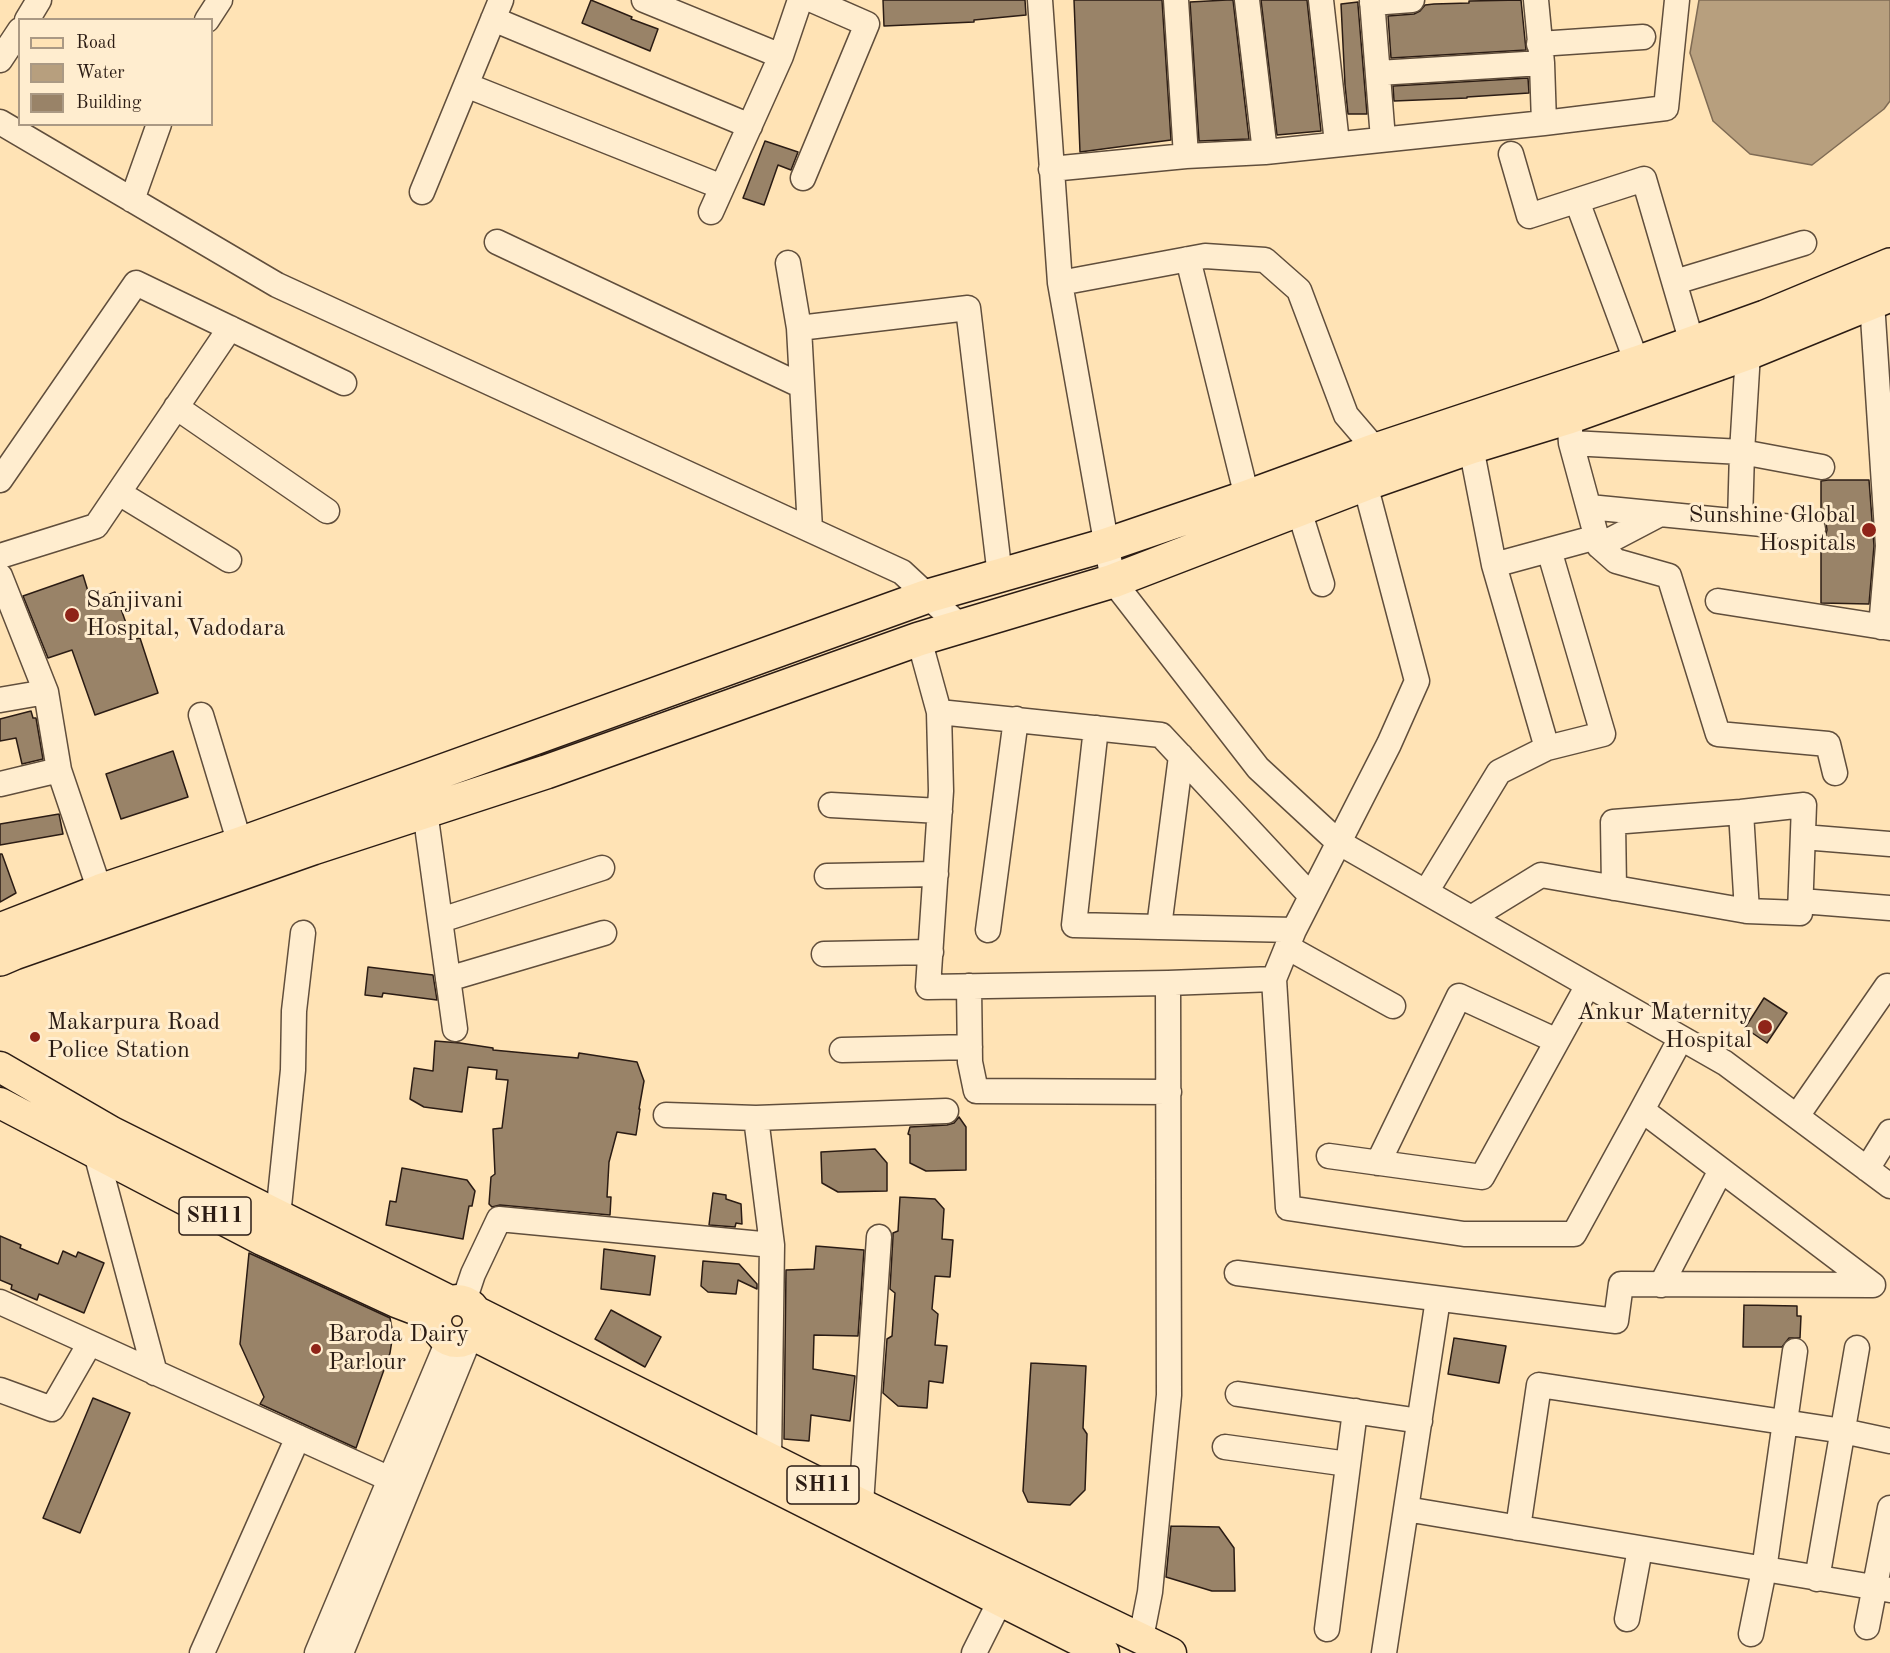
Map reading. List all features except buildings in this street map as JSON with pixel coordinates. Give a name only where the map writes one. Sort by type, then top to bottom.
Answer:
[{"type":"highway","points":[[0,930],[100,891],[240,844],[928,596],[1106,545],[1376,450],[1637,363],[1766,317],[1890,265]]},
{"type":"highway","points":[[0,960],[14,953],[291,855],[546,772],[919,639],[1113,581],[1365,484],[1470,447],[1570,430],[1748,353],[1881,299]]},
{"type":"main road","points":[[0,1067],[112,1132],[278,1216],[460,1320]]},
{"type":"main road","name":"SH11","points":[[0,1103],[262,1240],[396,1302],[417,1310],[460,1320],[769,1459],[1171,1653]]},
{"type":"main road","name":"SH11","points":[[460,1320],[1000,1601],[1089,1650]]},
{"type":"street","points":[[28,18],[39,0]]},
{"type":"street","points":[[644,0],[781,56]]},
{"type":"street","points":[[711,212],[781,56],[800,0]]},
{"type":"street","points":[[803,178],[867,24],[812,0]]},
{"type":"street","points":[[1040,0],[1060,283],[1113,581],[1258,768],[1338,842],[1725,1063],[1890,1186]]},
{"type":"street","points":[[1176,0],[1186,156]]},
{"type":"street","points":[[1247,0],[1264,152]]},
{"type":"street","points":[[1321,0],[1337,143]]},
{"type":"street","points":[[1383,139],[1372,2],[1412,0]]},
{"type":"street","points":[[1536,0],[1544,123]]},
{"type":"street","points":[[1051,169],[1186,156],[1264,152],[1666,108],[1677,0]]},
{"type":"street","points":[[422,192],[497,10],[750,126]]},
{"type":"street","points":[[0,60],[18,33]]},
{"type":"street","points":[[1378,73],[1540,53],[1643,37]]},
{"type":"street","points":[[466,85],[722,187]]},
{"type":"street","points":[[0,122],[277,285],[902,572],[960,626]]},
{"type":"street","points":[[132,200],[158,126]]},
{"type":"street","points":[[1511,154],[1529,216],[1644,179],[1692,343]]},
{"type":"street","points":[[1577,201],[1637,363]]},
{"type":"street","points":[[497,242],[802,386]]},
{"type":"street","points":[[1675,282],[1804,243]]},
{"type":"street","points":[[1060,283],[1205,256],[1265,260],[1299,290],[1346,415],[1376,450]]},
{"type":"street","points":[[1188,259],[1247,497]]},
{"type":"street","points":[[788,263],[799,328],[810,529]]},
{"type":"street","points":[[0,480],[136,283],[344,383]]},
{"type":"street","points":[[1718,602],[1886,627],[1888,546],[1881,299]]},
{"type":"street","points":[[799,328],[968,308],[1000,576]]},
{"type":"street","points":[[0,556],[96,526],[230,328]]},
{"type":"street","points":[[1740,522],[1748,353]]},
{"type":"street","points":[[176,407],[327,512]]},
{"type":"street","points":[[1822,467],[1742,452],[1570,430],[1598,541],[1616,561],[1669,576],[1718,734],[1828,744],[1835,773]]},
{"type":"street","points":[[1470,447],[1494,565],[1547,748]]},
{"type":"street","points":[[1365,484],[1417,681],[1389,744],[1290,939],[1274,979],[1288,1208],[1464,1234],[1574,1233],[1681,1038]]},
{"type":"street","points":[[118,493],[229,560]]},
{"type":"street","points":[[1589,507],[1812,529]]},
{"type":"street","points":[[1299,510],[1322,584]]},
{"type":"street","points":[[1494,565],[1549,549],[1598,541],[1660,514]]},
{"type":"street","points":[[1426,892],[1498,772],[1547,748],[1603,734],[1549,549]]},
{"type":"street","points":[[0,576],[8,616],[46,692],[59,770],[100,891]]},
{"type":"street","points":[[919,639],[939,712],[940,811],[928,987],[1274,979]]},
{"type":"street","points":[[0,700],[46,692]]},
{"type":"street","points":[[939,712],[1161,735],[1311,896]]},
{"type":"street","points":[[201,715],[240,844]]},
{"type":"street","points":[[988,930],[1016,719]]},
{"type":"street","points":[[1096,728],[1074,925],[1159,927],[1290,939],[1394,1006]]},
{"type":"street","points":[[1159,927],[1181,756]]},
{"type":"street","points":[[0,784],[59,770]]},
{"type":"street","points":[[831,805],[940,811]]},
{"type":"street","points":[[1471,918],[1541,874],[1614,888],[1747,911],[1800,913],[1804,805],[1613,822],[1614,888]]},
{"type":"street","points":[[425,811],[455,1029]]},
{"type":"street","points":[[1741,812],[1747,911]]},
{"type":"street","points":[[1803,837],[1890,844]]},
{"type":"street","points":[[441,920],[602,868]]},
{"type":"street","points":[[827,876],[936,874]]},
{"type":"street","points":[[1801,901],[1890,908]]},
{"type":"street","points":[[278,1216],[293,1070],[294,1011],[303,933]]},
{"type":"street","points":[[448,979],[604,933]]},
{"type":"street","points":[[824,954],[931,952]]},
{"type":"street","points":[[1141,1638],[1150,1592],[1169,1395],[1168,983]]},
{"type":"street","points":[[1329,1156],[1482,1177],[1588,985]]},
{"type":"street","points":[[969,986],[970,1062],[976,1091],[1169,1092]]},
{"type":"street","points":[[1797,1116],[1887,986]]},
{"type":"street","points":[[1378,1163],[1459,996],[1557,1041]]},
{"type":"street","points":[[843,1050],[970,1047]]},
{"type":"street","points":[[1237,1274],[1616,1322],[1622,1284],[1873,1285],[1642,1110]]},
{"type":"street","points":[[666,1115],[756,1118],[946,1111]]},
{"type":"street","points":[[756,1118],[772,1245],[769,1459]]},
{"type":"street","points":[[1867,1169],[1890,1132]]},
{"type":"street","points":[[96,1153],[155,1373]]},
{"type":"street","points":[[1660,1285],[1721,1170]]},
{"type":"street","points":[[341,1653],[460,1320],[473,1274],[499,1219],[772,1245]]},
{"type":"street","points":[[861,1504],[879,1236]]},
{"type":"street","points":[[1384,1653],[1438,1299]]},
{"type":"street","points":[[0,1302],[390,1479]]},
{"type":"street","points":[[317,1653],[460,1320]]},
{"type":"street","points":[[0,1390],[52,1409],[90,1343]]},
{"type":"street","points":[[1817,1579],[1857,1348]]},
{"type":"street","points":[[1751,1634],[1764,1570],[1795,1351]]},
{"type":"street","points":[[1518,1528],[1539,1385],[1843,1431],[1890,1441]]},
{"type":"street","points":[[1238,1394],[1420,1421]]},
{"type":"street","points":[[1326,1629],[1355,1412]]},
{"type":"street","points":[[202,1653],[298,1437]]},
{"type":"street","points":[[1225,1447],[1348,1464]]},
{"type":"street","points":[[1867,1628],[1883,1590],[1890,1508]]},
{"type":"street","points":[[1406,1509],[1883,1590]]},
{"type":"street","points":[[1627,1619],[1640,1549]]},
{"type":"street","points":[[974,1653],[1000,1601]]},
{"type":"water","points":[[1699,0],[1890,0],[1890,101],[1884,109],[1812,165],[1750,154],[1713,121],[1690,53]]},
{"type":"place","name":"Sunshine Global Hospitals","points":[[1869,530]]},
{"type":"place","name":"Sanjivani Hospital, Vadodara","points":[[72,615]]},
{"type":"place","name":"Ankur Maternity Hospital","points":[[1765,1027]]},
{"type":"place","name":"Makarpura Road Police Station","points":[[35,1037]]},
{"type":"place","name":"Baroda Dairy Parlour","points":[[316,1349]]}]
